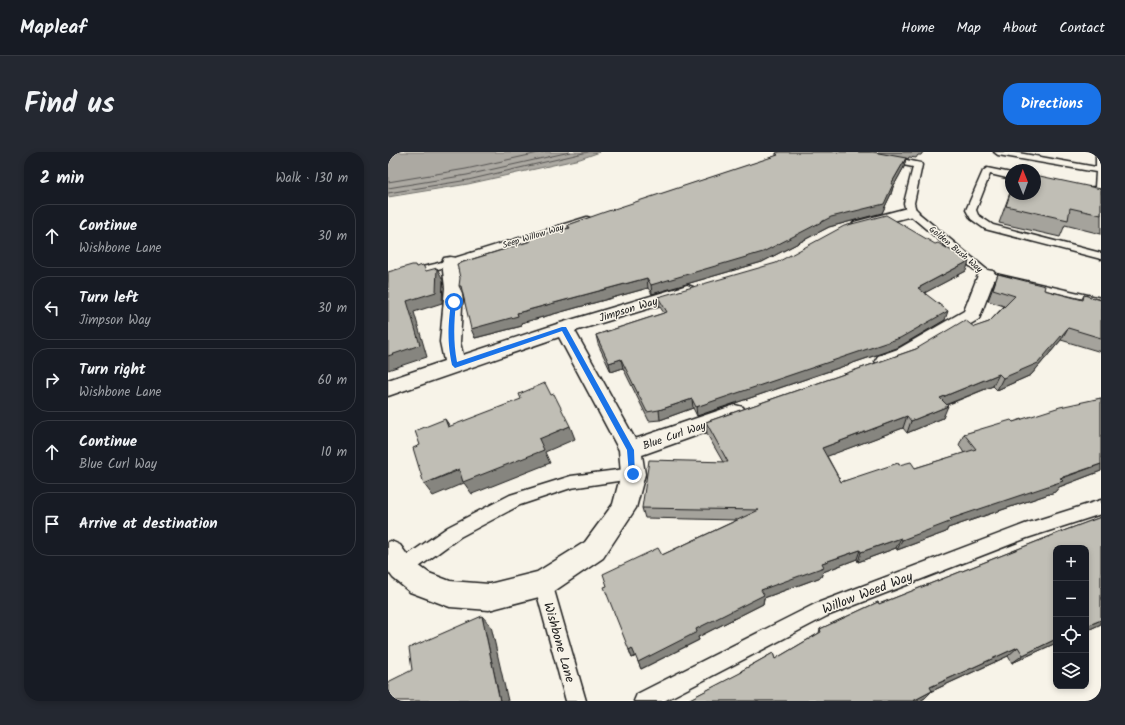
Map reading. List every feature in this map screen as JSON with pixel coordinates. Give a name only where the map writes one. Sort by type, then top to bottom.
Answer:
[{"type":"street","points":[[844,229],[911,212]]},
{"type":"street","points":[[450,262],[454,288],[450,342],[455,365]]},
{"type":"street","points":[[868,367],[905,354],[972,315],[987,274]]},
{"type":"street","name":"Jimpson Way","points":[[388,388],[564,328],[700,287]]},
{"type":"street","points":[[564,328],[630,450]]},
{"type":"street","name":"Blue Curl Way","points":[[392,553],[420,584],[450,594],[489,597],[543,583],[594,550],[624,508],[633,474],[630,450],[757,406]]},
{"type":"lane","points":[[854,152],[918,165],[909,204],[911,212]]},
{"type":"lane","points":[[998,152],[1100,170]]},
{"type":"lane","points":[[1072,188],[1087,192],[1101,190],[1100,152]]},
{"type":"lane","points":[[1005,172],[990,162],[971,210],[974,217],[989,228],[1101,256]]},
{"type":"lane","name":"Golden Bush Way","points":[[911,212],[987,274],[1101,302]]},
{"type":"lane","name":"Seep Willow Way","points":[[388,278],[450,262],[595,217]]},
{"type":"lane","points":[[392,553],[454,532],[515,500],[571,482],[633,474]]},
{"type":"lane","name":"Willow Weed Way","points":[[644,701],[821,610],[1025,531],[1101,507]]},
{"type":"lane","name":"Wishbone Lane","points":[[543,583],[576,701]]},
{"type":"water","points":[[388,152],[600,152],[580,159],[468,184],[388,197]]},
{"type":"building","points":[[873,152],[906,158],[891,184],[893,184],[884,204],[831,217],[763,252],[651,285],[647,278],[517,313],[518,316],[471,329],[461,286],[459,286],[460,278],[457,264],[531,241],[529,237],[570,228],[568,225],[778,155],[776,153]]},
{"type":"building","points":[[1041,176],[1101,189],[1101,215],[1070,208],[1068,220],[1006,206],[1008,200],[1041,200]]},
{"type":"building","points":[[886,215],[935,244],[938,243],[969,261],[918,288],[948,311],[900,338],[696,407],[692,399],[659,410],[647,412],[621,359],[609,363],[596,335],[667,312],[658,297],[776,263],[844,226]]},
{"type":"building","points":[[415,265],[416,267],[423,265],[426,271],[437,268],[436,292],[407,301],[420,345],[388,356],[388,272]]},
{"type":"building","points":[[998,274],[1045,286],[1044,290],[1083,300],[1084,295],[1101,300],[1101,338],[1068,328],[1038,363],[1003,378],[999,374],[940,398],[948,406],[911,421],[907,416],[822,448],[841,482],[898,463],[899,465],[911,462],[915,468],[976,449],[964,434],[1011,420],[1013,422],[1060,407],[1101,398],[1101,464],[1060,478],[1063,481],[950,519],[952,521],[902,540],[901,538],[861,552],[860,550],[822,563],[824,567],[761,590],[764,595],[696,629],[697,632],[638,662],[632,648],[629,650],[604,587],[607,586],[603,574],[658,548],[662,555],[759,510],[642,508],[649,460],[728,462],[706,422],[916,349],[965,320],[974,327],[989,322],[1015,296],[993,289]]},
{"type":"building","points":[[545,383],[551,395],[554,394],[570,426],[539,439],[544,450],[463,482],[459,469],[424,484],[413,448],[420,445],[415,431],[445,419],[448,427],[521,399],[519,394]]},
{"type":"building","points":[[1101,517],[1101,620],[1089,625],[1089,545],[1053,545],[1053,640],[1023,655],[1018,647],[930,687],[932,691],[913,701],[686,701],[742,672],[741,671],[773,653],[775,659],[821,632],[820,629],[878,602],[879,604]]},
{"type":"building","points":[[482,616],[500,701],[388,701],[388,682],[412,670],[409,648]]},
{"type":"route","points":[[454,302],[450,326],[450,342],[455,365],[564,328],[630,450],[633,474]]}]
